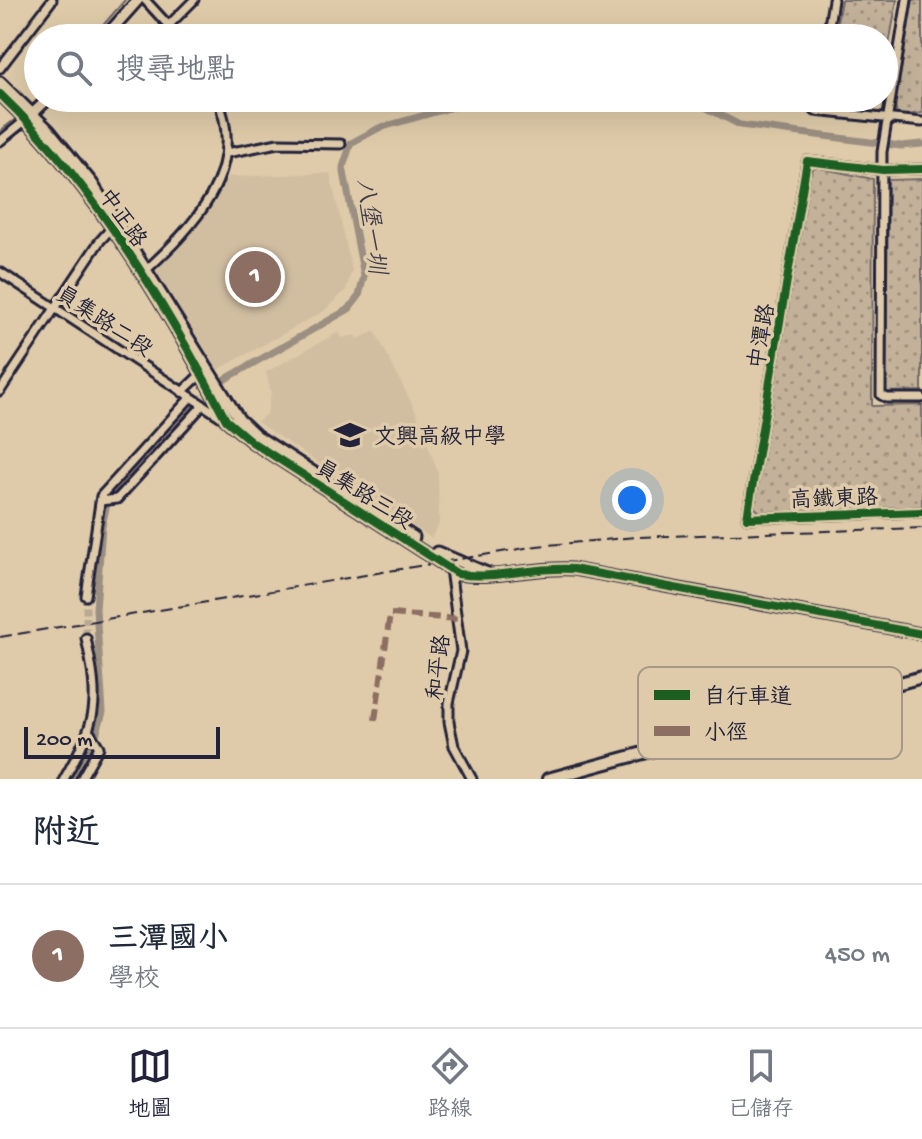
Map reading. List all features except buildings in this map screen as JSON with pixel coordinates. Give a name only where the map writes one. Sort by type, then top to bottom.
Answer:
[{"type":"main road","points":[[902,682],[922,677]]},
{"type":"main road","points":[[548,779],[638,754]]},
{"type":"street","points":[[34,24],[52,0]]},
{"type":"street","points":[[117,24],[138,0]]},
{"type":"street","points":[[145,0],[170,24],[194,0]]},
{"type":"street","points":[[829,24],[833,0]]},
{"type":"street","points":[[898,54],[907,0]]},
{"type":"street","points":[[0,68],[24,37]]},
{"type":"street","name":"中正路","points":[[0,82],[24,110]]},
{"type":"street","name":"中正路","points":[[0,94],[30,117]]},
{"type":"street","name":"中正路","points":[[26,112],[115,224],[218,394]]},
{"type":"street","points":[[0,141],[35,112]]},
{"type":"street","points":[[144,271],[199,215],[224,171],[227,153],[220,112]]},
{"type":"street","points":[[822,112],[887,121],[922,122]]},
{"type":"street","points":[[888,112],[883,170],[881,395],[887,398],[922,398]]},
{"type":"street","points":[[227,153],[278,143],[341,144]]},
{"type":"street","name":"中潭路","points":[[747,518],[807,161],[883,170]]},
{"type":"street","points":[[883,170],[922,169]]},
{"type":"street","points":[[1,386],[115,224]]},
{"type":"street","name":"員集路二段","points":[[0,272],[203,405]]},
{"type":"street","points":[[182,392],[206,375]]},
{"type":"street","points":[[218,394],[226,420]]},
{"type":"street","points":[[218,394],[256,435]]},
{"type":"street","points":[[86,596],[100,501],[132,460],[190,398]]},
{"type":"street","points":[[100,501],[117,499],[203,405],[256,435]]},
{"type":"street","name":"員集路三段","points":[[226,420],[252,442],[458,574],[492,575]]},
{"type":"street","name":"員集路三段","points":[[256,435],[442,556],[492,575]]},
{"type":"street","name":"高鐵東路","points":[[747,518],[922,512]]},
{"type":"street","name":"和平路","points":[[442,556],[450,569],[461,651],[449,703],[449,722],[454,746],[472,779]]},
{"type":"street","points":[[492,575],[547,567],[573,569],[922,634]]},
{"type":"street","points":[[64,779],[90,733],[95,701],[86,638]]},
{"type":"street","points":[[81,779],[99,747],[90,733]]},
{"type":"shaded area","points":[[841,0],[897,0],[893,24],[837,24]]},
{"type":"shaded area","points":[[913,0],[922,0],[922,113],[897,116],[898,88]]},
{"type":"shaded area","points":[[814,167],[873,179],[872,406],[922,405],[922,508],[761,513],[754,507],[810,174]]},
{"type":"shaded area","points":[[330,173],[352,270],[346,290],[324,311],[216,371],[156,271],[200,223],[228,177]]},
{"type":"shaded area","points":[[922,179],[922,391],[886,392],[888,180]]},
{"type":"shaded area","name":"文興高級中學","points":[[375,331],[416,412],[438,473],[439,524],[431,538],[257,422],[267,413],[271,393],[266,372],[339,332],[342,338],[356,335],[358,339]]},
{"type":"waterway","points":[[104,24],[125,0]]},
{"type":"waterway","name":"八堡一圳","points":[[222,381],[349,309],[359,296],[364,276],[343,167],[351,143],[379,128],[436,112]]},
{"type":"waterway","name":"八堡一圳","points":[[714,112],[740,125],[901,146],[922,144]]},
{"type":"waterway","points":[[0,131],[18,117]]},
{"type":"waterway","name":"八堡一圳","points":[[71,779],[97,732],[103,712],[96,609],[102,526],[109,495],[192,407]]},
{"type":"tunnel","points":[[86,596],[86,638]]},
{"type":"railway","points":[[0,637],[537,546],[636,537],[922,528]]},
{"type":"marked path","points":[[375,720],[390,614],[459,619]]},
{"type":"cycle path","points":[[0,94],[34,128],[97,206],[179,334],[226,420],[252,442],[458,574],[573,569],[922,634]]},
{"type":"cycle path","points":[[922,169],[883,170],[807,161],[747,518],[922,512]]},
{"type":"place","name":"三潭國小","points":[[255,277]]},
{"type":"place","name":"文興高級中學","points":[[350,435]]}]
